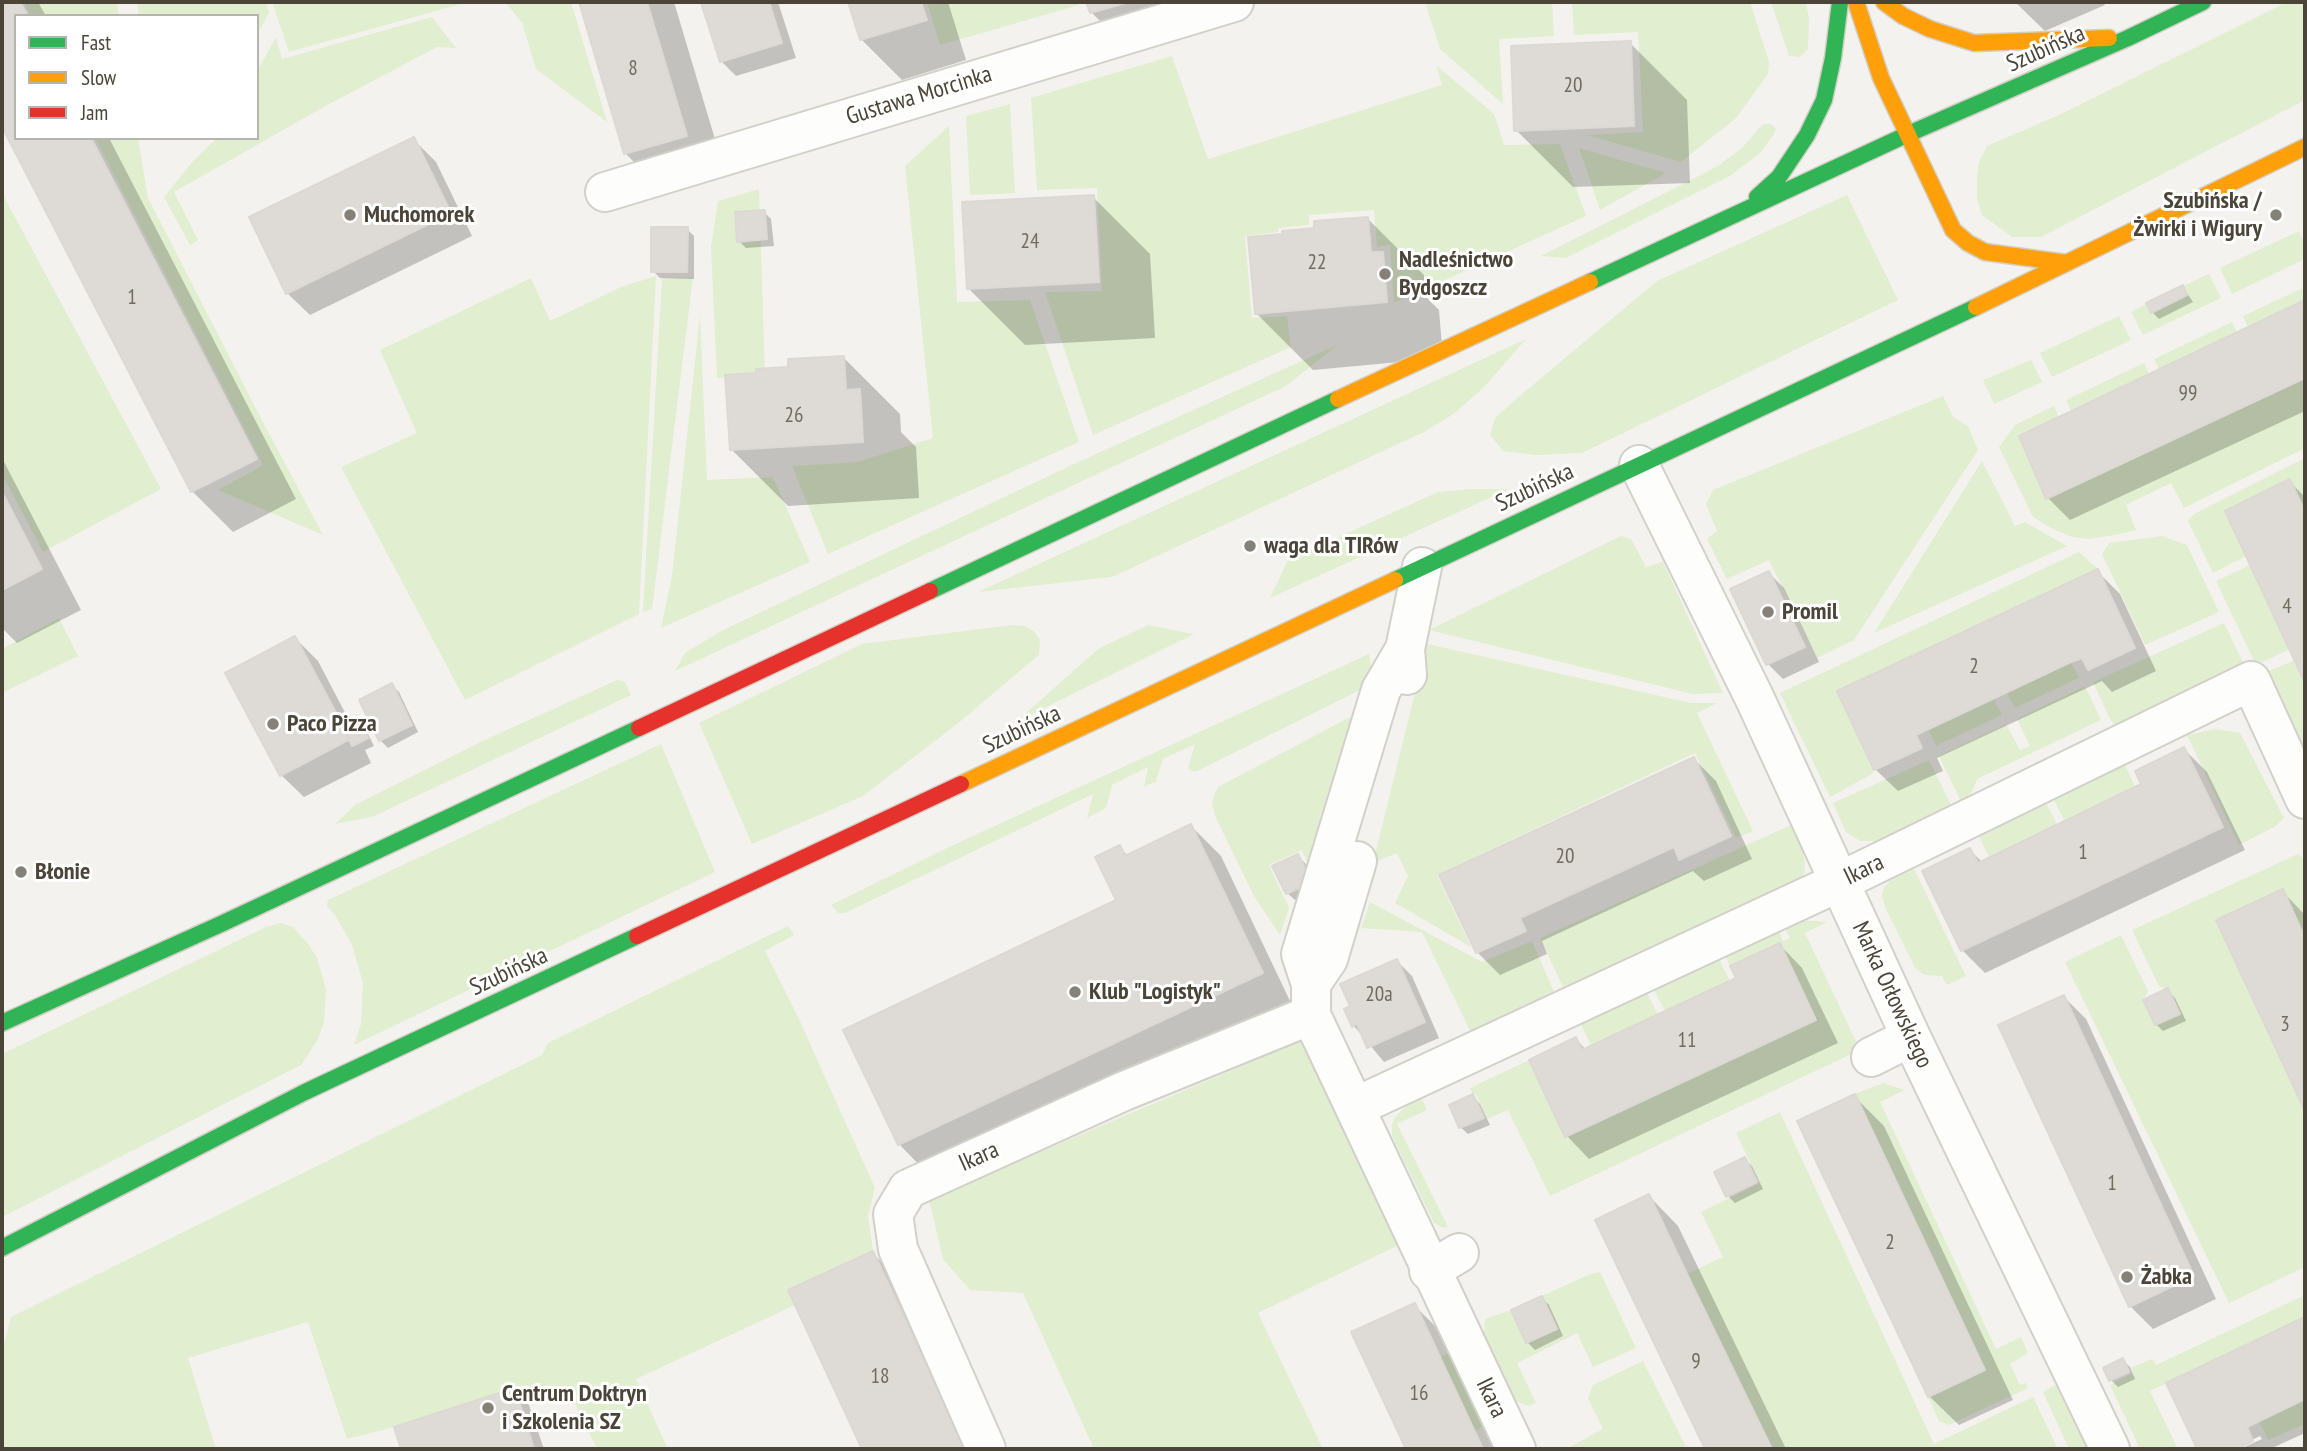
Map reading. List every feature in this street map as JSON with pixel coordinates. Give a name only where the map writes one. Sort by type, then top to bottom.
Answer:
[{"type":"main road","points":[[1740,212],[1779,177],[1807,135],[1824,100],[1833,58],[1840,2]]},
{"type":"main road","points":[[1856,2],[1881,78],[1953,230],[1968,243],[1985,252],[2067,263]]},
{"type":"main road","points":[[1884,2],[1903,16],[1930,29],[1974,43],[2128,38]]},
{"type":"main road","name":"Szubińska","points":[[2,1023],[221,924],[1740,212],[2203,2]]},
{"type":"main road","name":"Szubińska","points":[[2,1248],[305,1092],[2300,152]]},
{"type":"street","name":"Gustawa Morcinka","points":[[605,192],[1234,2]]},
{"type":"street","name":"Marka Orłowskiego","points":[[1639,465],[1755,699],[1911,1037],[2110,1449]]},
{"type":"street","points":[[1311,999],[1328,959],[1406,693],[1405,649],[1422,567]]},
{"type":"street","name":"Ikara","points":[[1355,1107],[1839,882],[2251,681],[2305,799]]},
{"type":"street","name":"Ikara","points":[[986,1449],[898,1249],[893,1214],[908,1189],[1124,1091],[1311,999],[1355,1107],[1444,1262],[1516,1449]]},
{"type":"street","points":[[1871,1056],[1911,1037]]},
{"type":"green space","points":[[24,2],[117,2],[119,14],[30,14]]},
{"type":"green space","points":[[137,2],[266,2],[269,13],[259,30],[259,14],[139,14]]},
{"type":"green space","points":[[272,2],[468,2],[289,52]]},
{"type":"green space","points":[[505,2],[571,2],[607,122],[536,69],[522,23]]},
{"type":"green space","points":[[927,2],[1078,2],[1079,5],[940,45]]},
{"type":"green space","points":[[1425,2],[1552,2],[1554,36],[1499,39],[1503,104],[1440,49]]},
{"type":"green space","points":[[1572,2],[1750,2],[1769,62],[1768,74],[1736,118],[1681,162],[1587,135],[1643,132],[1638,32],[1574,35]]},
{"type":"green space","points":[[1771,2],[1806,2],[1809,19],[1808,49],[1800,57],[1789,56]]},
{"type":"green space","points":[[2287,2],[2305,2],[2305,100],[2041,237],[2012,237],[1982,215],[1977,199],[1977,176],[1979,162],[1987,146],[2059,115]]},
{"type":"green space","points":[[432,17],[456,48],[437,47],[322,108],[174,192],[198,240],[190,245],[164,197],[194,160],[215,140],[259,140],[259,67],[276,37],[282,59]]},
{"type":"green space","points":[[1172,56],[1208,159],[1442,85],[1436,65],[1494,114],[1504,145],[1560,144],[1586,216],[1394,303],[1390,245],[1377,247],[1374,210],[1309,215],[1309,225],[1278,228],[1278,232],[1245,236],[1252,318],[1287,316],[1291,347],[1093,435],[1045,292],[1102,291],[1097,188],[1037,190],[1031,98]]},
{"type":"green space","points":[[1010,104],[1015,193],[970,195],[966,116]]},
{"type":"green space","points":[[1765,124],[1771,124],[1776,129],[1774,134],[1760,153],[1730,176],[1566,258],[1541,256],[1718,166],[1743,147]]},
{"type":"green space","points":[[949,126],[957,302],[1030,300],[1079,442],[828,554],[792,466],[857,462],[933,438],[905,166]]},
{"type":"green space","points":[[96,140],[138,140],[148,198],[323,535],[218,490],[263,465]]},
{"type":"green space","points":[[1579,148],[1666,173],[1600,210]]},
{"type":"green space","points":[[759,189],[765,374],[717,378],[711,247],[718,201]]},
{"type":"green space","points":[[2,193],[161,489],[43,552],[2,474]]},
{"type":"green space","points":[[1847,195],[1898,300],[1582,453],[1536,455],[1503,451],[1490,435],[1495,418],[1657,281]]},
{"type":"green space","points":[[2299,231],[2305,244],[2305,259],[2232,294],[2220,268]]},
{"type":"green space","points":[[2209,274],[2221,298],[2143,335],[2131,312],[2146,304],[2151,313],[2187,295],[2183,286]]},
{"type":"green space","points":[[656,276],[639,614],[465,700],[341,467],[417,433],[380,350],[531,278],[550,321],[621,287]]},
{"type":"green space","points":[[693,277],[652,609],[643,612],[662,278]]},
{"type":"green space","points":[[2305,287],[2305,300],[2248,327],[2243,316]]},
{"type":"green space","points":[[700,315],[707,480],[773,477],[810,562],[661,628],[672,576]]},
{"type":"green space","points":[[2119,316],[2131,340],[2052,377],[2040,353]]},
{"type":"green space","points":[[2232,322],[2237,333],[2159,369],[2154,359]]},
{"type":"green space","points":[[1526,339],[1484,387],[1455,413],[1424,432],[1112,577],[978,592]]},
{"type":"green space","points":[[1339,344],[1286,386],[675,671],[685,653],[721,631],[1072,465]]},
{"type":"green space","points":[[2031,360],[2042,382],[1994,404],[1983,380]]},
{"type":"green space","points":[[2144,363],[2149,374],[2071,411],[2066,400]]},
{"type":"green space","points":[[2305,378],[2305,448],[2184,508],[2171,483],[2126,505],[2136,530],[2114,535],[2089,539],[2072,537],[2033,517],[1999,447],[2015,425],[2054,406],[2059,417],[2019,436],[2047,498]]},
{"type":"green space","points":[[1943,396],[1953,417],[1968,426],[1978,450],[1854,640],[1817,658],[1769,560],[1727,579],[1707,539],[1717,531],[1706,504],[1713,490]]},
{"type":"green space","points":[[2305,458],[2305,512],[2289,480],[2225,511],[2246,556],[2213,573],[2188,521],[2194,514]]},
{"type":"green space","points":[[1982,461],[2015,526],[2025,522],[2067,546],[1874,633]]},
{"type":"green space","points":[[1509,489],[1270,598],[1288,560],[1438,492]]},
{"type":"green space","points":[[1621,536],[1631,539],[1646,567],[1663,562],[1723,693],[1693,694],[1429,630]]},
{"type":"green space","points":[[2162,536],[2187,545],[2219,612],[2145,645],[2102,554],[2109,543]]},
{"type":"green space","points":[[2079,552],[2098,569],[1838,691],[1874,770],[1872,774],[1830,797],[1780,693]]},
{"type":"green space","points":[[2250,565],[2290,649],[2256,665],[2216,581]]},
{"type":"green space","points":[[59,618],[78,656],[2,693],[2,649]]},
{"type":"green space","points":[[2224,623],[2249,675],[2121,735],[2109,717],[2093,682]]},
{"type":"green space","points":[[1012,625],[1025,626],[1034,631],[1040,640],[1039,655],[957,724],[863,796],[752,844],[699,723],[862,644]]},
{"type":"green space","points":[[1148,625],[1194,634],[1016,722],[1098,649]]},
{"type":"green space","points":[[1427,644],[1691,703],[1717,703],[1697,713],[1753,831],[1736,838],[1695,753],[1437,875],[1471,947],[1395,903],[1408,876],[1397,853],[1373,863]]},
{"type":"green space","points":[[1369,654],[1371,667],[1368,686],[1195,772],[1188,769],[1195,744],[1163,759],[1156,781],[1144,787],[1148,767],[1112,785],[1106,808],[1087,818],[1093,794],[845,913],[838,913],[831,905],[949,847]]},
{"type":"green space","points":[[2295,660],[2305,683],[2305,754],[2260,675]]},
{"type":"green space","points":[[2071,662],[2079,678],[2015,708],[2007,693]]},
{"type":"green space","points":[[617,680],[625,682],[631,695],[372,817],[335,824],[355,805],[487,739]]},
{"type":"green space","points":[[2085,686],[2101,720],[1977,779],[1965,810],[1939,756],[2006,724],[2020,750],[2030,746],[2017,719]]},
{"type":"green space","points":[[1994,699],[2002,715],[1936,746],[1928,729]]},
{"type":"green space","points":[[1367,708],[1316,882],[1302,850],[1269,865],[1289,908],[1280,935],[1254,896],[1215,816],[1212,803],[1214,795],[1218,787]]},
{"type":"green space","points":[[2215,729],[2240,733],[2284,818],[2276,826],[2239,845],[2187,735]]},
{"type":"green space","points":[[661,744],[715,872],[354,1045],[361,1024],[363,983],[352,945],[327,906],[328,900]]},
{"type":"green space","points":[[1929,760],[1956,815],[1878,850],[1873,841],[1860,841],[1846,832],[1833,803]]},
{"type":"green space","points":[[2124,763],[2135,786],[2064,820],[2053,798]]},
{"type":"green space","points":[[2045,801],[2057,824],[1989,857],[1977,833]]},
{"type":"green space","points":[[1791,825],[1802,847],[1805,865],[1798,885],[1568,998],[1540,938]]},
{"type":"green space","points":[[2298,854],[2305,860],[2305,936],[2282,890],[2216,921],[2305,1111],[2305,1267],[2229,1303],[2065,962],[2121,935],[2148,991],[2143,1000],[2155,1025],[2168,989],[2159,986],[2132,930]]},
{"type":"green space","points":[[1914,869],[1966,976],[1947,985],[1942,976],[1925,975],[1915,968],[1882,896],[1884,887],[1891,880]]},
{"type":"green space","points":[[1370,902],[1482,962],[1532,941],[1559,1003],[1475,1041],[1422,932],[1361,928]]},
{"type":"green space","points":[[1800,920],[1827,922],[1805,933],[1860,1050],[1550,1196],[1508,1110],[1487,1119],[1476,1094],[1473,1094],[1470,1088],[1529,1060],[1566,1137],[1816,1020],[1780,943],[1730,966],[1725,955],[1778,930],[1783,941],[1790,938],[1784,926]]},
{"type":"green space","points":[[281,923],[293,927],[309,945],[317,958],[326,989],[324,1022],[318,1039],[301,1065],[2,1217],[2,1054],[266,927]]},
{"type":"green space","points":[[788,926],[794,935],[765,951],[798,1017],[875,1188],[868,1216],[873,1251],[788,1290],[795,1305],[636,1379],[668,1449],[597,1449],[571,1396],[515,1388],[394,1427],[347,1439],[308,1322],[188,1358],[216,1449],[2,1449],[2,1352],[11,1317],[542,1055],[548,1043]]},
{"type":"green space","points":[[1718,957],[1730,981],[1665,1011],[1653,988]]},
{"type":"green space","points":[[1646,991],[1658,1015],[1591,1046],[1580,1022]]},
{"type":"green space","points":[[1303,1040],[1401,1244],[1258,1313],[1323,1449],[1094,1449],[1023,1293],[970,1290],[943,1259],[929,1199]]},
{"type":"green space","points":[[1883,1083],[1905,1090],[1880,1102],[1996,1349],[2021,1337],[2028,1353],[2010,1364],[2020,1385],[2026,1383],[2028,1388],[1949,1425],[1939,1421],[1928,1397],[1985,1370],[1855,1094]]},
{"type":"green space","points":[[1422,1099],[1427,1110],[1397,1124],[1448,1227],[1443,1228],[1434,1223],[1392,1136],[1395,1117],[1405,1107]]},
{"type":"green space","points":[[1780,1112],[1934,1444],[2033,1397],[2058,1449],[1772,1449],[1687,1274],[1723,1257],[1701,1212],[1760,1183],[1736,1133]]},
{"type":"green space","points":[[1600,1272],[1636,1348],[1593,1367],[1577,1333],[1517,1363],[1536,1403],[1528,1406],[1508,1398],[1483,1346],[1485,1319],[1511,1310],[1526,1343],[1557,1329],[1542,1296]]},
{"type":"green space","points":[[2305,1295],[2305,1317],[2150,1391],[2178,1449],[2140,1449],[2110,1385],[2133,1373],[2131,1368],[2152,1359],[2156,1365]]},
{"type":"green space","points":[[1454,1350],[1485,1425],[1475,1431],[1440,1357]]},
{"type":"green space","points":[[1643,1361],[1687,1449],[1566,1449],[1603,1429],[1588,1398],[1593,1385]]},
{"type":"green space","points":[[2057,1384],[2088,1449],[2069,1449],[2043,1392]]},
{"type":"green space","points":[[2305,1399],[2305,1424],[2268,1440],[2259,1421]]},
{"type":"building","points":[[2,2],[20,2],[27,14],[14,14],[14,140],[92,140],[257,459],[191,492],[2,127]]},
{"type":"building","points":[[579,2],[647,2],[687,136],[624,154]]},
{"type":"building","points":[[769,2],[782,43],[720,62],[701,3]]},
{"type":"building","points":[[848,2],[921,2],[927,20],[860,40]]},
{"type":"building","points":[[1086,2],[1129,2],[1090,13]]},
{"type":"building","points":[[1631,41],[1634,126],[1514,131],[1511,46]]},
{"type":"building","name":"Muchomorek","points":[[414,137],[451,213],[286,294],[249,217]]},
{"type":"building","points":[[1094,195],[1099,282],[967,289],[962,202]]},
{"type":"building","points":[[765,210],[767,239],[737,242],[735,212]]},
{"type":"building","points":[[1368,217],[1371,252],[1383,252],[1387,302],[1255,314],[1248,237],[1314,228],[1314,221]]},
{"type":"building","points":[[651,227],[688,227],[687,272],[651,272]]},
{"type":"building","points":[[2183,285],[2187,295],[2151,313],[2146,303]]},
{"type":"building","points":[[2305,300],[2305,378],[2046,499],[2019,436]]},
{"type":"building","points":[[844,356],[846,390],[860,389],[863,442],[730,450],[725,375],[788,367],[788,359]]},
{"type":"building","points":[[2290,479],[2305,512],[2305,683],[2225,511]]},
{"type":"building","points":[[2,492],[42,569],[2,590]]},
{"type":"building","points":[[2098,569],[2135,648],[2088,670],[2082,658],[2071,662],[1916,735],[1922,748],[1874,770],[1837,691]]},
{"type":"building","points":[[1769,571],[1805,647],[1766,665],[1730,589]]},
{"type":"building","points":[[295,636],[350,739],[280,776],[225,673]]},
{"type":"building","points":[[392,683],[412,725],[379,741],[359,700]]},
{"type":"building","points":[[358,719],[368,738],[352,746],[343,726]]},
{"type":"building","points":[[2184,747],[2223,827],[1961,951],[1922,871],[1970,848],[1978,863],[2141,784],[2135,771]]},
{"type":"building","points":[[1694,757],[1731,836],[1679,860],[1674,847],[1520,918],[1526,931],[1476,953],[1439,875]]},
{"type":"building","name":"Klub \"Logistyk\"","points":[[1191,824],[1263,973],[898,1145],[843,1030],[1116,900],[1095,857],[1120,845],[1125,856]]},
{"type":"building","points":[[1298,854],[1312,882],[1286,894],[1272,866]]},
{"type":"building","points":[[2283,889],[2305,938],[2305,1111],[2216,920]]},
{"type":"building","points":[[1780,943],[1816,1020],[1565,1137],[1529,1060],[1576,1037],[1582,1050],[1736,978],[1730,966]]},
{"type":"building","points":[[1397,959],[1425,1022],[1367,1048],[1357,1024],[1352,1027],[1344,1009],[1350,1006],[1340,984]]},
{"type":"building","points":[[2168,988],[2180,1014],[2155,1025],[2143,1000]]},
{"type":"building","points":[[2064,995],[2194,1276],[2129,1307],[1998,1025]]},
{"type":"building","points":[[1473,1094],[1484,1118],[1459,1128],[1449,1105]]},
{"type":"building","points":[[1855,1094],[1985,1370],[1928,1397],[1797,1121]]},
{"type":"building","points":[[1745,1157],[1757,1182],[1726,1197],[1714,1172]]},
{"type":"building","points":[[1649,1194],[1772,1449],[1705,1449],[1595,1220]]},
{"type":"building","points":[[873,1251],[966,1449],[862,1449],[788,1290]]},
{"type":"building","points":[[1542,1296],[1557,1329],[1526,1343],[1511,1310]]},
{"type":"building","points":[[1415,1303],[1483,1449],[1406,1449],[1351,1332]]},
{"type":"building","points":[[2305,1317],[2305,1399],[2247,1427],[2253,1441],[2236,1449],[2197,1449],[2166,1383]]},
{"type":"building","points":[[2123,1358],[2129,1372],[2109,1381],[2103,1368]]},
{"type":"building","name":"Centrum Doktryn i Szkolenia SZ","points":[[515,1388],[534,1449],[401,1449],[394,1427]]},
{"type":"traffic: fast","points":[[1757,197],[1779,177],[1807,135],[1824,100],[1833,58],[1840,2]]},
{"type":"traffic: fast","points":[[1590,282],[1906,135],[2128,38],[2203,2]]},
{"type":"traffic: fast","points":[[1395,580],[1976,307]]},
{"type":"traffic: fast","points":[[930,591],[1338,399]]},
{"type":"traffic: fast","points":[[2,1023],[221,924],[639,728]]},
{"type":"traffic: fast","points":[[2,1248],[305,1092],[637,936]]},
{"type":"traffic: slow","points":[[1856,2],[1881,78],[1953,230],[1968,243],[1985,252],[2067,263]]},
{"type":"traffic: slow","points":[[1884,2],[1903,16],[1930,29],[1974,43],[2109,38]]},
{"type":"traffic: slow","points":[[1976,307],[2305,147]]},
{"type":"traffic: slow","points":[[1338,399],[1590,282]]},
{"type":"traffic: slow","points":[[961,784],[1395,580]]},
{"type":"traffic: jam","points":[[639,728],[930,591]]},
{"type":"traffic: jam","points":[[637,936],[961,784]]},
{"type":"place","name":"Muchomorek","points":[[350,215]]},
{"type":"place","name":"Szubińska / Żwirki i Wigury","points":[[2276,215]]},
{"type":"place","name":"Nadleśnictwo Bydgoszcz","points":[[1385,274]]},
{"type":"place","name":"waga dla TIRów","points":[[1250,546]]},
{"type":"place","name":"Promil","points":[[1768,612]]},
{"type":"place","name":"Paco Pizza","points":[[273,724]]},
{"type":"place","name":"Błonie","points":[[21,872]]},
{"type":"place","name":"Klub \"Logistyk\"","points":[[1075,992]]},
{"type":"place","name":"Żabka","points":[[2127,1277]]},
{"type":"place","name":"Centrum Doktryn i Szkolenia SZ","points":[[488,1408]]}]
